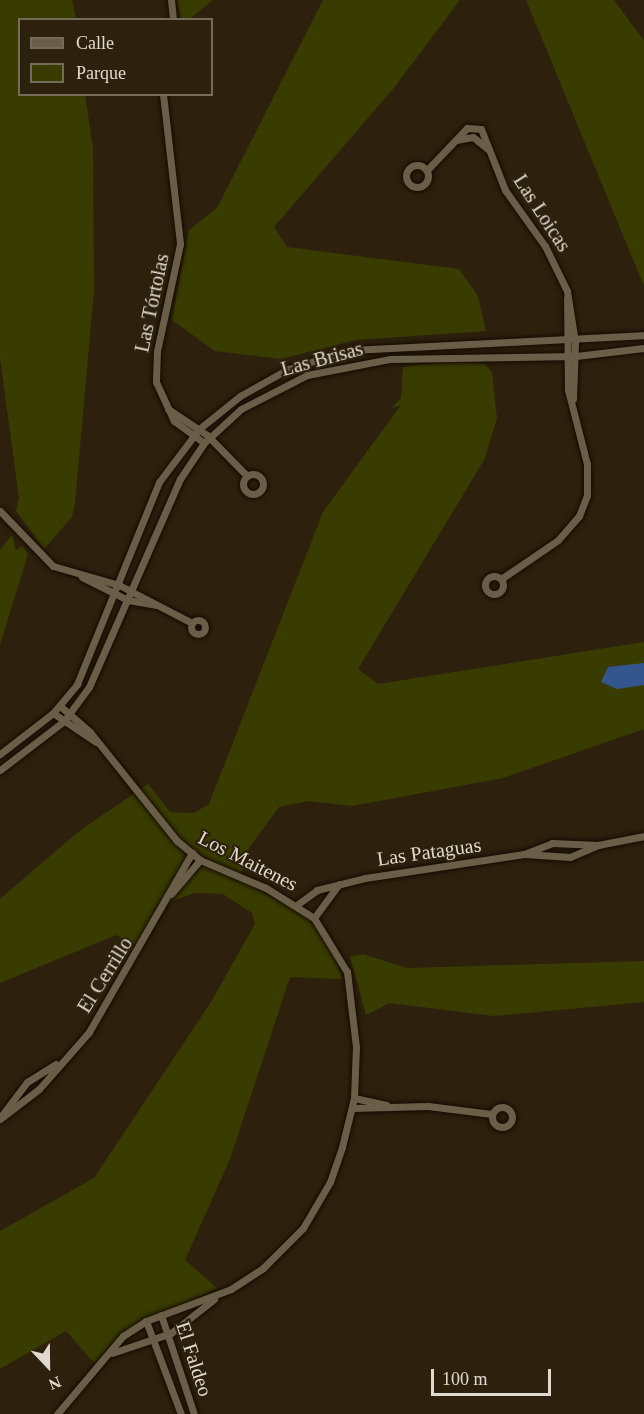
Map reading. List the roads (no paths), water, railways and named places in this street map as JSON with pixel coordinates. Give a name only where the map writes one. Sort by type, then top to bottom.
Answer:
[{"type":"street","points":[[171,0],[173,18]]},
{"type":"street","name":"Las Tórtolas","points":[[163,96],[180,231],[177,274],[156,351],[156,382],[168,409],[192,438],[207,441]]},
{"type":"street","name":"Las Loicas","points":[[427,170],[467,128],[478,127],[505,190],[545,246],[567,291],[576,356],[573,399]]},
{"type":"street","points":[[456,140],[473,137],[490,152]]},
{"type":"street","name":"Las Loicas","points":[[501,579],[553,544],[583,510],[588,472],[565,356],[567,291]]},
{"type":"street","name":"Las Brisas","points":[[0,754],[53,713],[77,684],[159,482],[199,429],[240,396],[288,369],[389,345],[575,342],[644,335]]},
{"type":"street","points":[[389,345],[390,359]]},
{"type":"street","name":"Las Brisas","points":[[0,770],[64,721],[71,713],[89,687],[170,497],[207,441],[270,390],[307,375],[390,359],[576,356],[644,348]]},
{"type":"street","name":"Las Tórtolas","points":[[168,409],[199,429],[207,441],[247,476]]},
{"type":"street","points":[[0,511],[43,558],[115,595],[156,605]]},
{"type":"street","points":[[82,577],[132,590],[192,623]]},
{"type":"street","name":"Los Maitenes","points":[[60,706],[71,713],[96,742],[163,827],[200,860],[298,904],[314,918],[347,972],[355,1028],[352,1108],[330,1182],[303,1228],[263,1268],[218,1296],[171,1333],[112,1353]]},
{"type":"street","name":"Los Maitenes","points":[[53,713],[96,742]]},
{"type":"street","name":"Las Pataguas","points":[[298,904],[340,884],[524,854],[552,843],[598,844],[644,836]]},
{"type":"street","name":"Las Pataguas","points":[[524,854],[562,858],[598,844]]},
{"type":"street","name":"El Cerrillo","points":[[0,1119],[39,1089],[56,1064],[112,998],[192,853]]},
{"type":"street","name":"El Cerrillo","points":[[171,894],[200,860]]},
{"type":"street","points":[[314,918],[340,884]]},
{"type":"street","name":"El Cerrillo","points":[[0,1119],[27,1082],[56,1064]]},
{"type":"street","points":[[354,1098],[386,1105],[492,1114]]},
{"type":"street","points":[[352,1108],[386,1105]]},
{"type":"street","name":"Los Maitenes","points":[[57,1414],[112,1353],[123,1336],[146,1321],[218,1296]]},
{"type":"street","name":"El Faldeo","points":[[161,1315],[171,1333],[194,1414]]},
{"type":"street","name":"El Faldeo","points":[[146,1321],[181,1414]]},
{"type":"water","points":[[644,663],[644,685],[617,689],[601,682],[608,667]]}]
